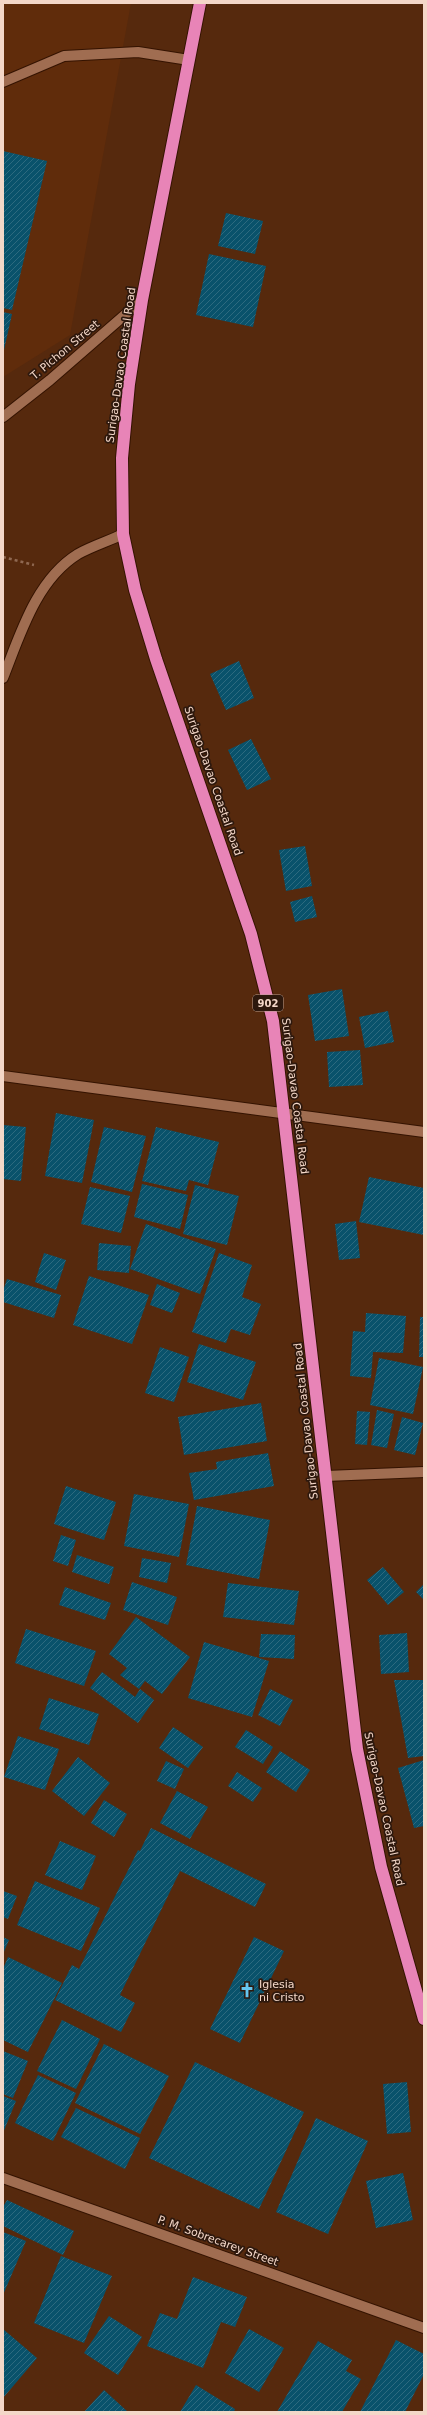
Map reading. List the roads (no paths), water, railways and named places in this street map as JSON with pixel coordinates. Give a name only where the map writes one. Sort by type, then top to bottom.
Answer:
[{"type":"highway","name":"Surigao-Davao Coastal Road","points":[[200,3],[142,300],[129,384],[122,458],[123,534],[134,590],[156,659],[251,934],[273,1021],[357,1749],[381,1867],[424,2018]]},
{"type":"street","points":[[3,82],[64,56],[138,52],[189,60]]},
{"type":"street","name":"T. Pichon Street","points":[[3,417],[50,380],[142,300]]},
{"type":"street","points":[[3,678],[35,602],[57,570],[78,554],[123,534]]},
{"type":"street","points":[[3,1076],[285,1115],[424,1132]]},
{"type":"street","points":[[326,1476],[424,1472]]},
{"type":"street","name":"P. M. Sobrecarey Street","points":[[3,2178],[424,2328]]},
{"type":"place","name":"Iglesia ni Cristo","points":[[247,1990]]}]
